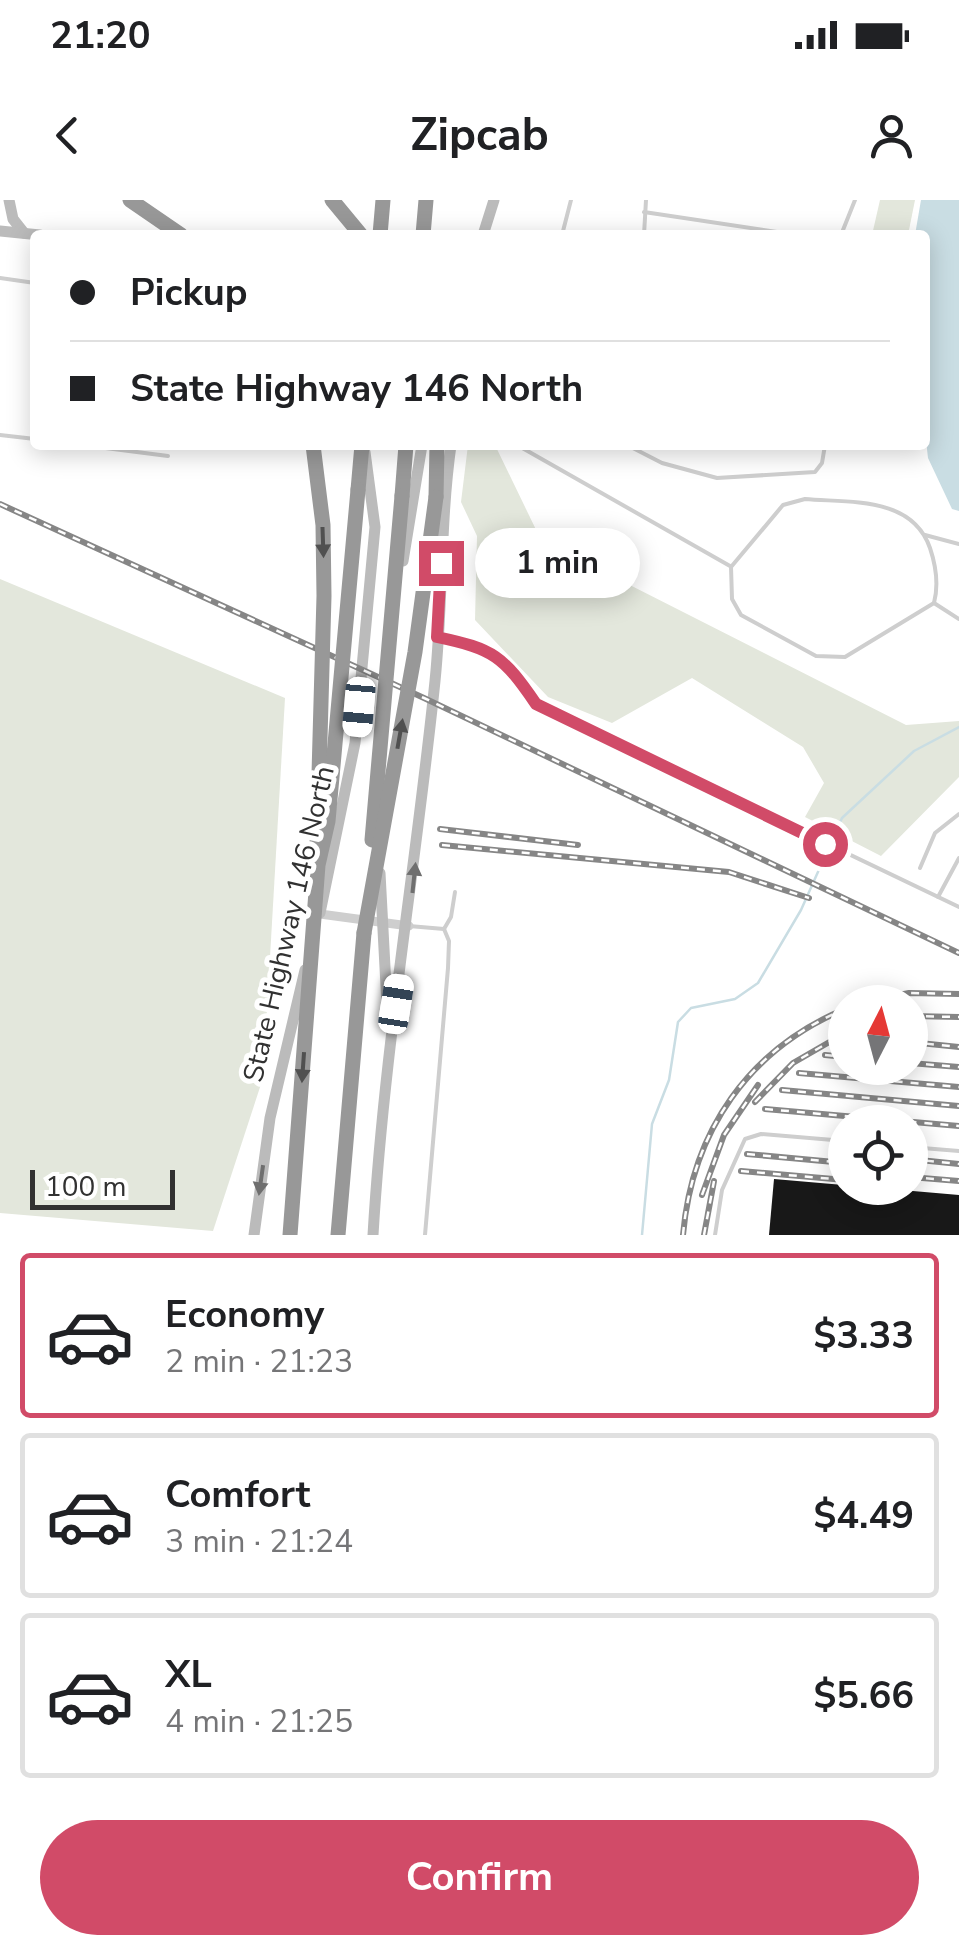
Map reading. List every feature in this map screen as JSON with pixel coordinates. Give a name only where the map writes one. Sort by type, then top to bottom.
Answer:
[{"type":"highway","points":[[130,200],[174,230]]},
{"type":"highway","points":[[332,200],[357,230]]},
{"type":"highway","points":[[381,230],[384,200]]},
{"type":"highway","points":[[423,230],[426,200]]},
{"type":"highway","points":[[290,1235],[318,866],[315,818],[324,596],[322,525],[314,450]]},
{"type":"highway","points":[[318,866],[328,820],[362,450]]},
{"type":"highway","points":[[338,1235],[406,450]]},
{"type":"highway","points":[[364,934],[415,652],[436,498],[437,450]]},
{"type":"main road","points":[[9,200],[13,220],[24,233]]},
{"type":"main road","points":[[485,230],[494,200]]},
{"type":"main road","points":[[0,231],[30,234]]},
{"type":"main road","name":"State Highway 146 North","points":[[254,1235],[270,1118],[320,914],[356,743],[375,527],[363,450]]},
{"type":"main road","name":"State Highway 146 North","points":[[389,1044],[381,922],[379,758],[421,450]]},
{"type":"main road","name":"State Highway 146 North","points":[[373,1235],[389,1044],[408,926],[437,637],[451,450]]},
{"type":"street","points":[[320,914],[408,926]]},
{"type":"lane","points":[[563,230],[570,200]]},
{"type":"lane","points":[[644,230],[646,200]]},
{"type":"lane","points":[[843,230],[854,200]]},
{"type":"lane","points":[[644,212],[764,230]]},
{"type":"lane","points":[[0,278],[30,282]]},
{"type":"lane","points":[[0,435],[30,438]]},
{"type":"lane","points":[[121,450],[168,456]]},
{"type":"lane","points":[[526,450],[732,567]]},
{"type":"lane","points":[[637,450],[662,463],[717,478],[815,472],[822,463],[824,450]]},
{"type":"lane","points":[[934,603],[845,657],[816,656],[741,615],[732,599],[732,567],[792,500],[897,510],[925,535],[959,544]]},
{"type":"lane","points":[[925,535],[935,563],[934,603]]},
{"type":"lane","points":[[934,603],[959,619]]},
{"type":"lane","points":[[437,637],[469,644],[506,661],[536,704],[959,907]]},
{"type":"lane","points":[[920,868],[935,833],[959,814]]},
{"type":"lane","points":[[938,897],[959,858]]},
{"type":"lane","points":[[950,875],[959,879]]},
{"type":"lane","points":[[425,1235],[448,954],[444,929],[452,917],[455,892]]},
{"type":"lane","points":[[408,926],[444,929]]},
{"type":"lane","points":[[715,1235],[722,1190],[745,1140],[760,1134],[828,1140]]},
{"type":"lane","points":[[928,1148],[959,1151]]},
{"type":"shaded area","points":[[880,200],[915,200],[909,230],[873,230]]},
{"type":"shaded area","points":[[921,200],[959,200],[959,511],[952,509],[928,458],[930,230],[916,230]]},
{"type":"shaded area","points":[[467,450],[497,450],[541,540],[906,725],[959,721],[959,777],[881,856],[805,817],[824,783],[803,747],[692,678],[612,723],[548,697],[475,620],[477,536],[461,502]]},
{"type":"shaded area","points":[[0,579],[285,698],[263,1078],[213,1231],[0,1213]]},
{"type":"building","points":[[774,1179],[828,1184],[828,1205],[928,1205],[928,1192],[959,1195],[959,1235],[769,1235]]},
{"type":"waterway","points":[[642,1235],[652,1124],[669,1080],[678,1022],[691,1008],[735,999],[758,983],[801,910],[842,818],[914,751],[959,727]]},
{"type":"railway","points":[[0,504],[424,698],[959,953]]},
{"type":"railway","points":[[440,829],[578,845]]},
{"type":"railway","points":[[442,845],[729,872],[809,898]]},
{"type":"railway","points":[[928,993],[959,994]]},
{"type":"railway","points":[[928,1016],[959,1017]]},
{"type":"railway","points":[[683,1235],[699,1161],[731,1098],[780,1047],[828,1018]]},
{"type":"railway","points":[[755,1102],[793,1063],[828,1043]]},
{"type":"railway","points":[[928,1044],[959,1047]]},
{"type":"railway","points":[[928,1064],[959,1067]]},
{"type":"railway","points":[[799,1073],[959,1087]]},
{"type":"railway","points":[[702,1195],[724,1135],[758,1085]]},
{"type":"railway","points":[[782,1090],[959,1106]]},
{"type":"railway","points":[[765,1109],[959,1126]]},
{"type":"railway","points":[[747,1154],[828,1161]]},
{"type":"railway","points":[[928,1161],[959,1164]]},
{"type":"railway","points":[[741,1171],[828,1179]]},
{"type":"railway","points":[[928,1178],[959,1181]]},
{"type":"railway","points":[[704,1235],[714,1181]]},
{"type":"route","points":[[441,563],[437,637],[469,644],[506,661],[536,704],[825,844]]}]
